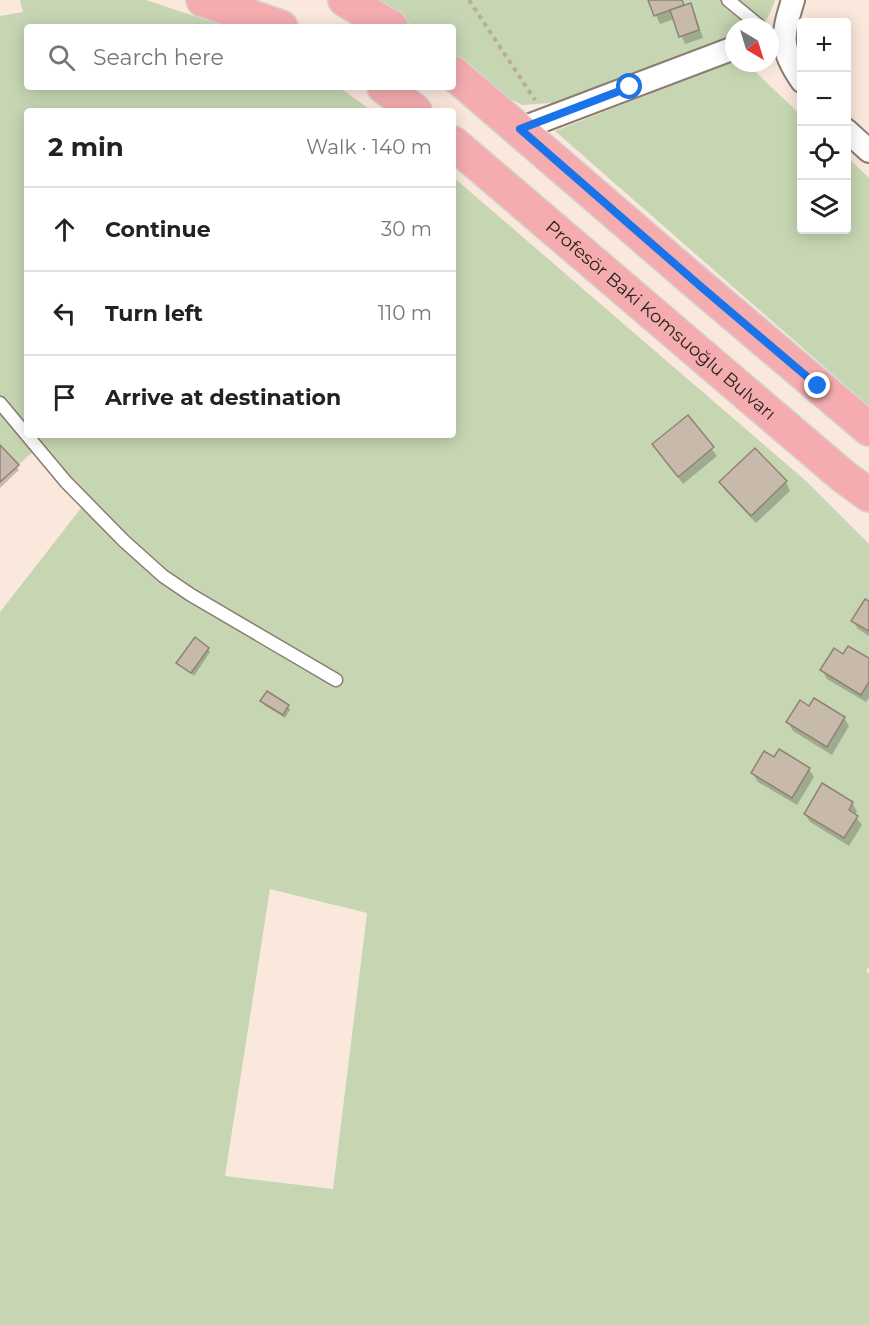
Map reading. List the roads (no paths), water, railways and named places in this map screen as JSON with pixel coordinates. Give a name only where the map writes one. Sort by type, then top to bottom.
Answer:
[{"type":"main road","points":[[203,0],[271,24]]},
{"type":"main road","points":[[345,0],[386,24]]},
{"type":"main road","points":[[456,75],[534,123],[699,285],[869,429]]},
{"type":"main road","points":[[388,90],[411,108]]},
{"type":"main road","name":"Profesör Baki Komsuoğlu Bulvarı","points":[[456,146],[843,476],[869,495]]},
{"type":"street","points":[[779,25],[794,0]]},
{"type":"street","points":[[779,41],[797,75]]},
{"type":"street","points":[[534,123],[725,51]]},
{"type":"street","points":[[851,135],[869,151]]},
{"type":"lane","points":[[728,0],[750,18]]},
{"type":"lane","points":[[0,403],[24,432]]},
{"type":"lane","points":[[29,438],[66,482],[162,576],[191,596],[336,680]]}]
